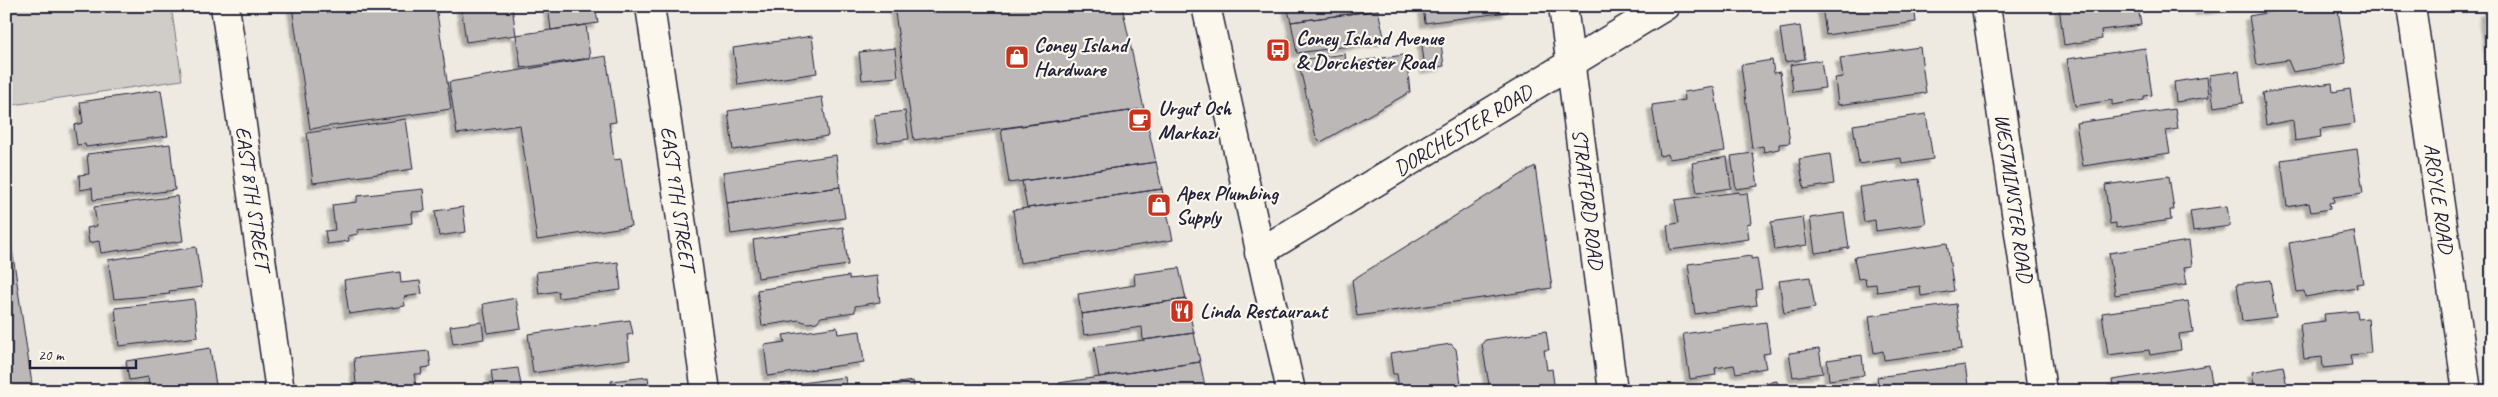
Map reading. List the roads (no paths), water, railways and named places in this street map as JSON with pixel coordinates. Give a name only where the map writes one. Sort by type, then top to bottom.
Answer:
[{"type":"street","name":"EAST 8TH STREET","points":[[225,6],[280,391]]},
{"type":"street","name":"EAST 9TH STREET","points":[[650,6],[706,391]]},
{"type":"street","points":[[1206,6],[1291,391]]},
{"type":"street","name":"STRATFORD ROAD","points":[[1563,6],[1613,391]]},
{"type":"street","name":"DORCHESTER ROAD","points":[[1259,253],[1570,66],[1665,6]]},
{"type":"street","name":"WESTMINSTER ROAD","points":[[1986,6],[2042,391]]},
{"type":"street","name":"ARGYLE ROAD","points":[[2411,6],[2467,391]]},
{"type":"place","name":"Coney Island Avenue & Dorchester Road","points":[[1278,50]]},
{"type":"place","name":"Coney Island Hardware","points":[[1017,57]]},
{"type":"place","name":"Urgut Osh Markazi","points":[[1140,120]]},
{"type":"place","name":"Apex Plumbing Supply","points":[[1159,205]]},
{"type":"place","name":"Linda Restaurant","points":[[1182,311]]}]
